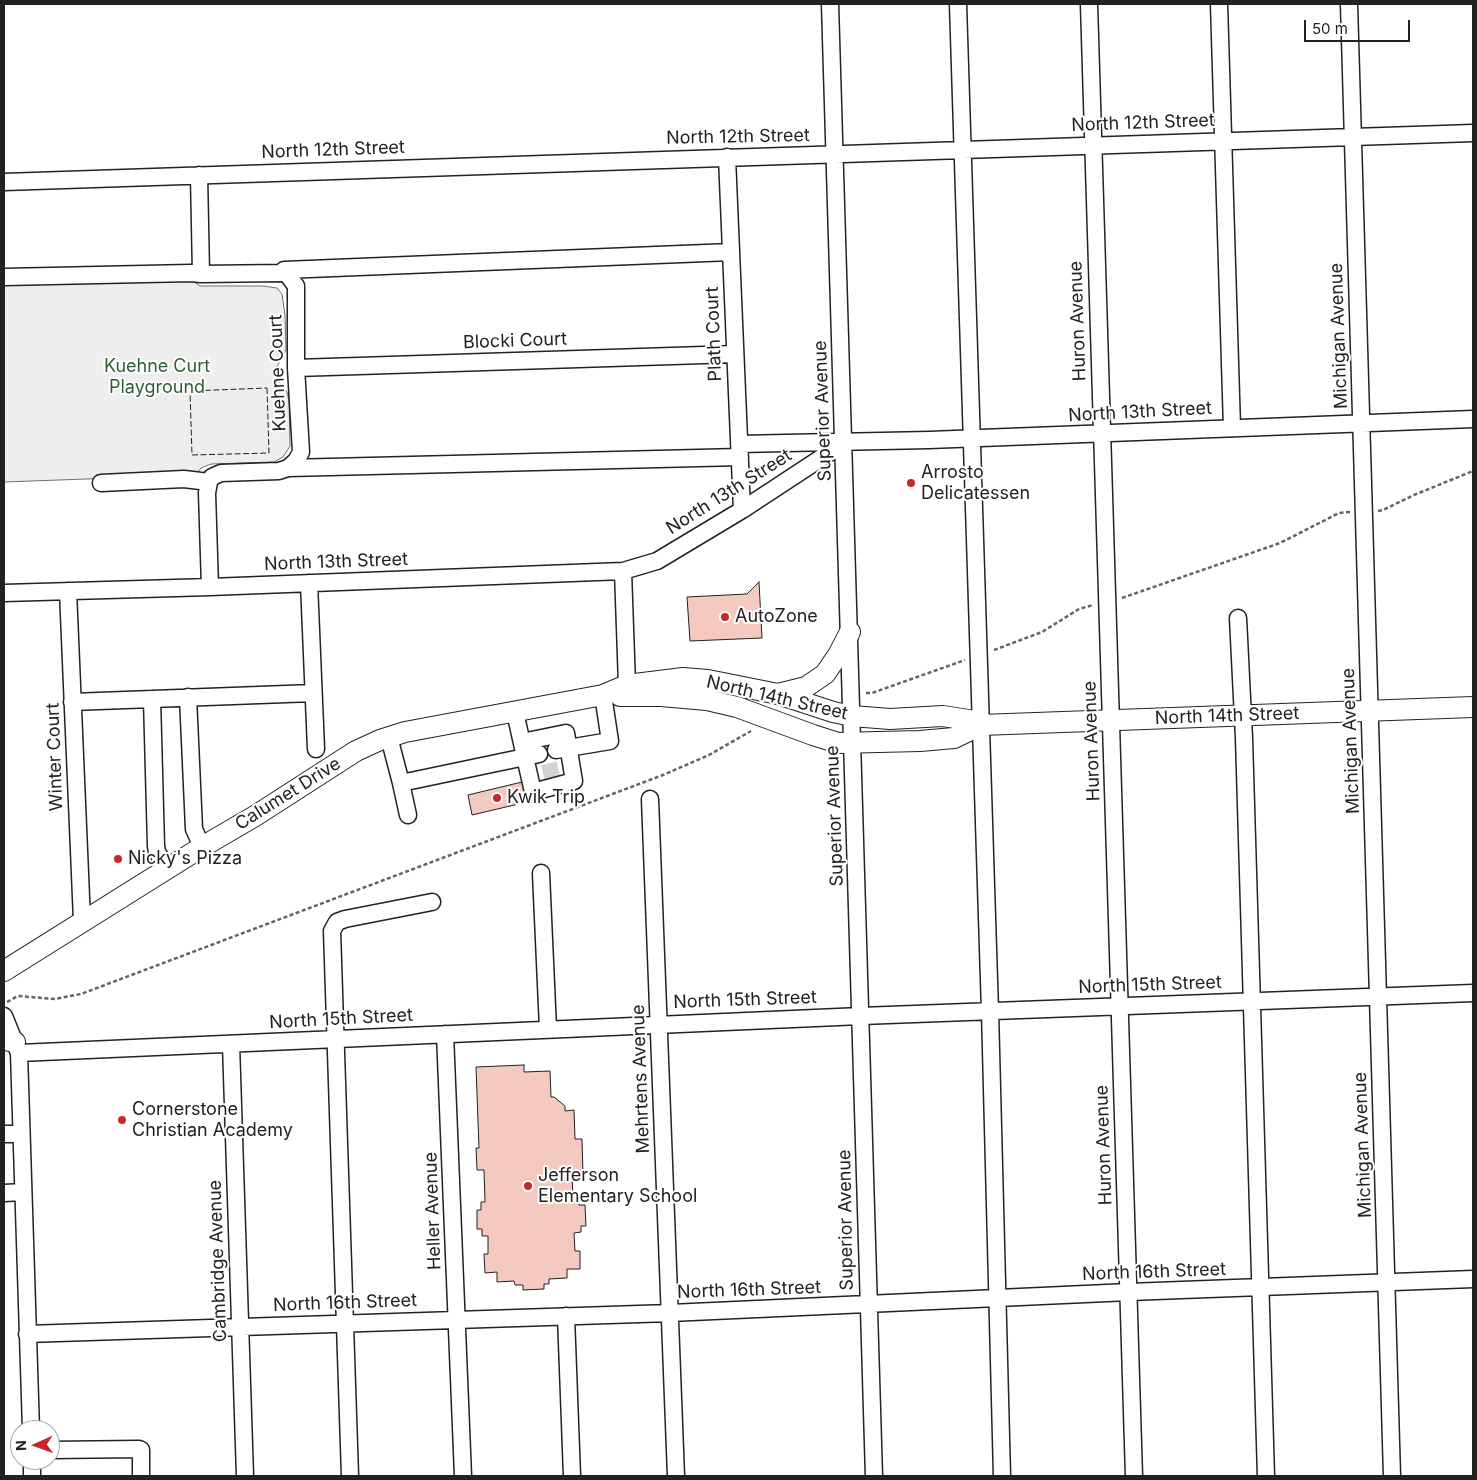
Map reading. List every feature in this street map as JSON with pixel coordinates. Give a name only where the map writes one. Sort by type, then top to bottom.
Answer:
[{"type":"main road","points":[[778,694],[806,687],[825,674],[850,632]]},
{"type":"main road","name":"North 14th Street","points":[[603,695],[628,685],[683,678],[716,682],[778,694],[833,712],[852,716],[890,719],[943,716],[975,721],[981,725]]},
{"type":"main road","name":"North 14th Street","points":[[603,695],[661,696],[707,700],[737,707],[838,743],[920,741],[954,738],[981,725],[1473,707]]},
{"type":"main road","name":"Calumet Drive","points":[[4,971],[167,868],[255,816],[356,751],[405,732],[603,695]]},
{"type":"street","name":"Superior Avenue","points":[[830,4],[874,1476]]},
{"type":"street","points":[[958,4],[990,1011],[1002,1476]]},
{"type":"street","name":"Huron Avenue","points":[[1089,4],[1134,1476]]},
{"type":"street","points":[[1218,4],[1232,428]]},
{"type":"street","name":"Michigan Avenue","points":[[1348,4],[1388,1282],[1392,1476]]},
{"type":"street","name":"North 12th Street","points":[[4,182],[1473,132]]},
{"type":"street","name":"Plath Court","points":[[727,157],[742,510]]},
{"type":"street","points":[[199,175],[201,274]]},
{"type":"street","points":[[4,277],[191,272],[201,274],[282,273],[284,270],[731,252]]},
{"type":"street","name":"Kuehne Court","points":[[284,270],[296,286],[296,368],[301,452],[296,461],[288,468]]},
{"type":"street","name":"Blocki Court","points":[[296,368],[735,354]]},
{"type":"street","name":"North 13th Street","points":[[4,593],[623,571],[656,561],[742,510],[844,443],[1473,420]]},
{"type":"street","points":[[210,587],[207,493],[212,477],[221,473],[279,471],[288,468],[739,450],[844,443]]},
{"type":"street","points":[[101,483],[184,478],[209,482]]},
{"type":"street","points":[[623,571],[628,685]]},
{"type":"street","points":[[309,583],[316,749]]},
{"type":"street","name":"Winter Court","points":[[68,591],[82,921]]},
{"type":"street","points":[[1238,618],[1243,715],[1250,1001],[1266,1476]]},
{"type":"street","points":[[72,702],[313,692]]},
{"type":"street","points":[[562,748],[610,741],[603,695]]},
{"type":"street","points":[[188,698],[194,829],[202,847]]},
{"type":"street","points":[[152,699],[156,846],[167,868]]},
{"type":"street","points":[[401,782],[529,751],[566,733],[562,748],[565,768],[574,782],[534,792],[536,774],[529,751],[515,712]]},
{"type":"street","points":[[390,737],[408,815]]},
{"type":"street","name":"Mehrtens Avenue","points":[[650,799],[676,1476]]},
{"type":"street","points":[[541,873],[548,1028]]},
{"type":"street","points":[[350,1476],[332,934],[334,927],[339,921],[432,902]]},
{"type":"street","name":"North 15th Street","points":[[12,1045],[231,1044],[548,1028],[1473,993]]},
{"type":"street","points":[[4,1016],[12,1045],[21,1134],[30,1420]]},
{"type":"street","name":"Heller Avenue","points":[[445,1034],[463,1476]]},
{"type":"street","name":"Cambridge Avenue","points":[[231,1044],[245,1476]]},
{"type":"street","points":[[4,1134],[21,1134]]},
{"type":"street","points":[[4,1193],[23,1192]]},
{"type":"street","name":"North 16th Street","points":[[27,1334],[670,1313],[1128,1292],[1473,1279]]},
{"type":"street","points":[[566,1316],[572,1476]]},
{"type":"street","points":[[60,1450],[139,1448],[141,1450],[142,1476]]},
{"type":"path","points":[[851,694],[872,693],[979,655],[1042,632],[1079,609],[1137,594],[1280,543],[1339,513],[1383,510],[1473,471]]},
{"type":"path","points":[[4,1004],[18,996],[55,1000],[80,994],[663,775],[709,755],[758,727]]},
{"type":"green space","name":"Kuehne Curt Playground","points":[[187,277],[200,286],[263,286],[277,288],[282,294],[286,350],[275,370],[277,379],[287,392],[289,401],[290,446],[283,457],[274,462],[211,464],[201,468],[196,475],[4,482],[4,283]]},
{"type":"building","name":"AutoZone","points":[[759,582],[762,638],[690,641],[687,597],[747,594]]},
{"type":"building","name":"Kwik Trip","points":[[522,782],[527,802],[472,815],[468,795]]},
{"type":"building","name":"Jefferson Elementary School","points":[[524,1065],[524,1072],[550,1071],[551,1097],[554,1097],[565,1106],[565,1111],[574,1110],[575,1139],[582,1139],[583,1174],[572,1174],[573,1198],[578,1198],[579,1205],[585,1205],[586,1226],[581,1226],[581,1232],[574,1233],[575,1251],[580,1251],[580,1269],[567,1269],[567,1278],[549,1279],[549,1284],[544,1284],[544,1289],[523,1290],[523,1285],[515,1285],[514,1281],[497,1282],[497,1272],[485,1273],[484,1254],[488,1254],[488,1236],[482,1236],[482,1229],[477,1229],[477,1210],[481,1210],[481,1202],[485,1202],[484,1170],[477,1170],[476,1148],[479,1148],[476,1067]]},
{"type":"tunnel","points":[[543,773],[560,769]]},
{"type":"fence","points":[[267,388],[269,453],[192,455],[190,391],[267,388]]},
{"type":"place","name":"Arrosto Delicatessen","points":[[911,483]]},
{"type":"place","name":"AutoZone","points":[[725,617]]},
{"type":"place","name":"Kwik Trip","points":[[497,798]]},
{"type":"place","name":"Nicky's Pizza","points":[[118,859]]},
{"type":"place","name":"Cornerstone Christian Academy","points":[[122,1120]]},
{"type":"place","name":"Jefferson Elementary School","points":[[528,1186]]}]
